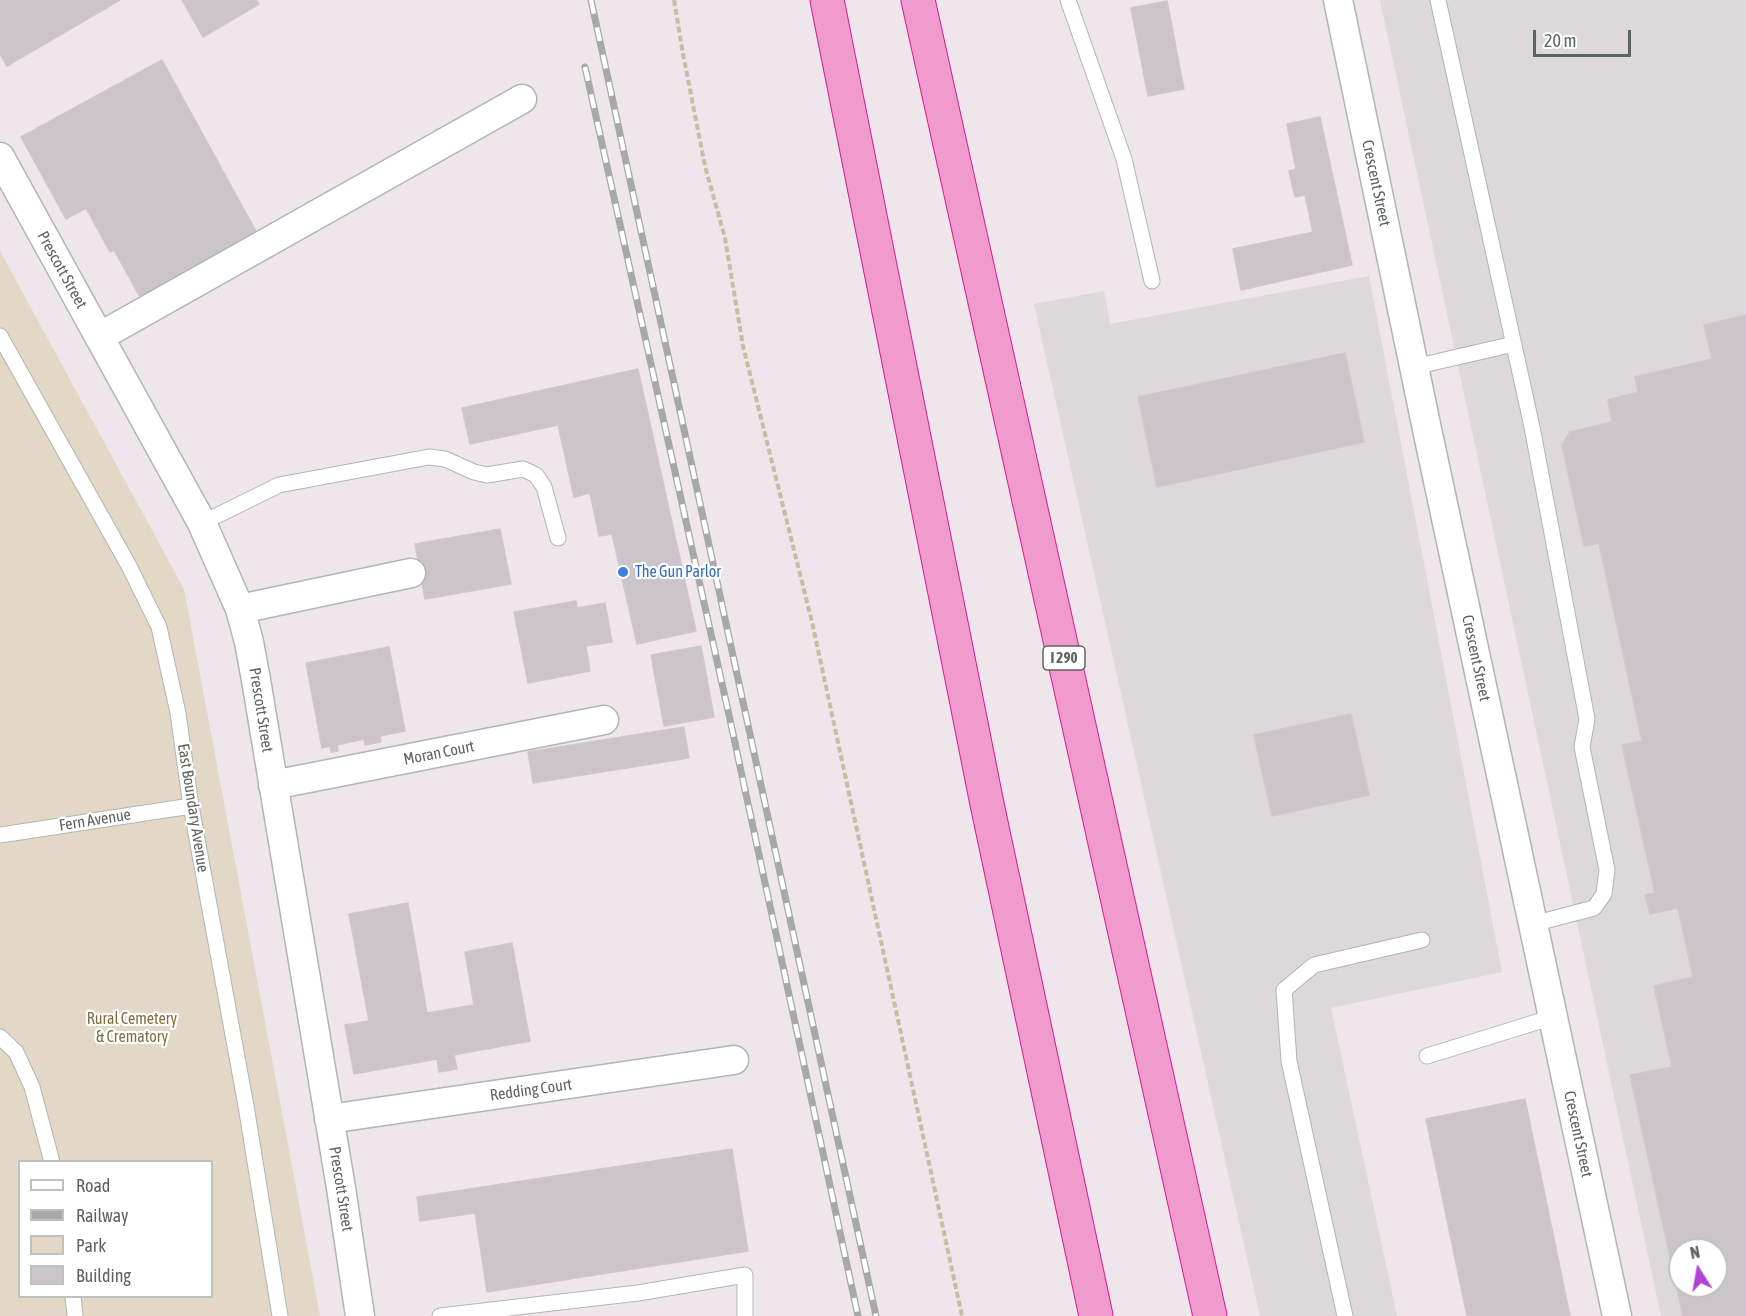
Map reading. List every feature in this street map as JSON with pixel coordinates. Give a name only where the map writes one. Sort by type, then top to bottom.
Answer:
[{"type":"highway","points":[[827,0],[987,804],[1096,1316]]},
{"type":"highway","name":"I 290","points":[[918,0],[1210,1316]]},
{"type":"street","name":"Crescent Street","points":[[1338,0],[1414,368],[1617,1316]]},
{"type":"street","points":[[99,337],[522,99]]},
{"type":"street","name":"Prescott Street","points":[[0,158],[202,523],[240,609],[254,670],[360,1316]]},
{"type":"street","points":[[240,609],[411,573]]},
{"type":"street","name":"Moran Court","points":[[273,785],[604,720]]},
{"type":"street","name":"Redding Court","points":[[329,1119],[734,1060]]},
{"type":"lane","points":[[1068,0],[1124,159],[1152,281]]},
{"type":"lane","points":[[1438,0],[1532,427],[1587,719],[1582,747],[1607,870],[1604,894],[1594,909],[1533,924]]},
{"type":"lane","name":"East Boundary Avenue","points":[[0,336],[129,566],[159,627],[178,713],[191,806],[246,1106],[280,1316]]},
{"type":"lane","points":[[1414,368],[1514,344]]},
{"type":"lane","points":[[202,523],[279,485],[429,457],[445,459],[474,472],[487,475],[523,469],[536,476],[544,487],[558,538]]},
{"type":"lane","name":"Fern Avenue","points":[[0,834],[191,806]]},
{"type":"lane","points":[[1345,1316],[1289,1061],[1284,990],[1314,964],[1422,940]]},
{"type":"lane","points":[[1427,1056],[1553,1017]]},
{"type":"lane","points":[[0,1037],[15,1052],[32,1087],[52,1160]]},
{"type":"lane","points":[[440,1316],[638,1293],[745,1275],[745,1316]]},
{"type":"lane","points":[[73,1298],[75,1316]]},
{"type":"path","points":[[674,0],[705,166],[725,238],[743,346],[812,622],[962,1316]]},
{"type":"shaded area","points":[[1380,0],[1746,0],[1746,1316],[1661,1316]]},
{"type":"shaded area","points":[[1369,276],[1502,972],[1331,1008],[1397,1316],[1260,1316],[1034,304],[1104,291],[1110,324]]},
{"type":"green space","name":"Rural Cemetery & Crematory","points":[[0,251],[184,589],[320,1316],[0,1316]]},
{"type":"building","points":[[0,0],[120,0],[7,66],[0,54]]},
{"type":"building","points":[[182,0],[256,0],[259,4],[203,37]]},
{"type":"building","points":[[1167,1],[1184,89],[1148,96],[1131,8]]},
{"type":"building","points":[[162,60],[257,233],[140,297],[114,250],[110,252],[86,208],[66,219],[21,137]]},
{"type":"building","points":[[1320,117],[1352,265],[1241,290],[1233,249],[1313,232],[1305,195],[1295,197],[1289,171],[1296,169],[1287,124]]},
{"type":"building","points":[[1746,315],[1746,1316],[1683,1316],[1679,1298],[1728,1298],[1728,1238],[1668,1238],[1668,1248],[1630,1075],[1672,1067],[1654,986],[1693,977],[1678,908],[1650,914],[1645,895],[1655,893],[1622,745],[1642,741],[1599,543],[1584,546],[1562,445],[1570,432],[1612,422],[1608,400],[1638,392],[1635,377],[1712,359],[1704,325]]},
{"type":"building","points":[[1345,353],[1364,442],[1157,487],[1138,397]]},
{"type":"building","points":[[638,369],[696,631],[637,644],[612,534],[599,536],[590,493],[574,497],[558,425],[470,444],[462,408]]},
{"type":"building","points":[[500,529],[511,584],[425,599],[415,544]]},
{"type":"building","points":[[576,601],[577,608],[605,603],[612,642],[586,646],[590,671],[528,683],[514,612]]},
{"type":"building","points":[[701,646],[714,717],[664,726],[651,655]]},
{"type":"building","points":[[389,647],[405,731],[380,736],[381,742],[365,745],[364,739],[337,745],[338,751],[331,752],[330,746],[322,748],[306,663]]},
{"type":"building","points":[[1351,714],[1369,795],[1272,816],[1254,735]]},
{"type":"building","points":[[684,727],[689,758],[533,783],[528,752]]},
{"type":"building","points":[[408,903],[427,1013],[474,1005],[465,952],[512,943],[530,1041],[454,1055],[457,1069],[439,1072],[437,1059],[354,1074],[345,1025],[369,1021],[349,914]]},
{"type":"building","points":[[1525,1099],[1570,1316],[1467,1316],[1426,1119]]},
{"type":"building","points":[[732,1149],[748,1251],[487,1292],[475,1213],[420,1221],[417,1197]]},
{"type":"railway","points":[[591,0],[876,1316]]},
{"type":"railway","points":[[585,67],[729,715],[858,1316]]},
{"type":"place","name":"The Gun Parlor","points":[[623,572]]}]
